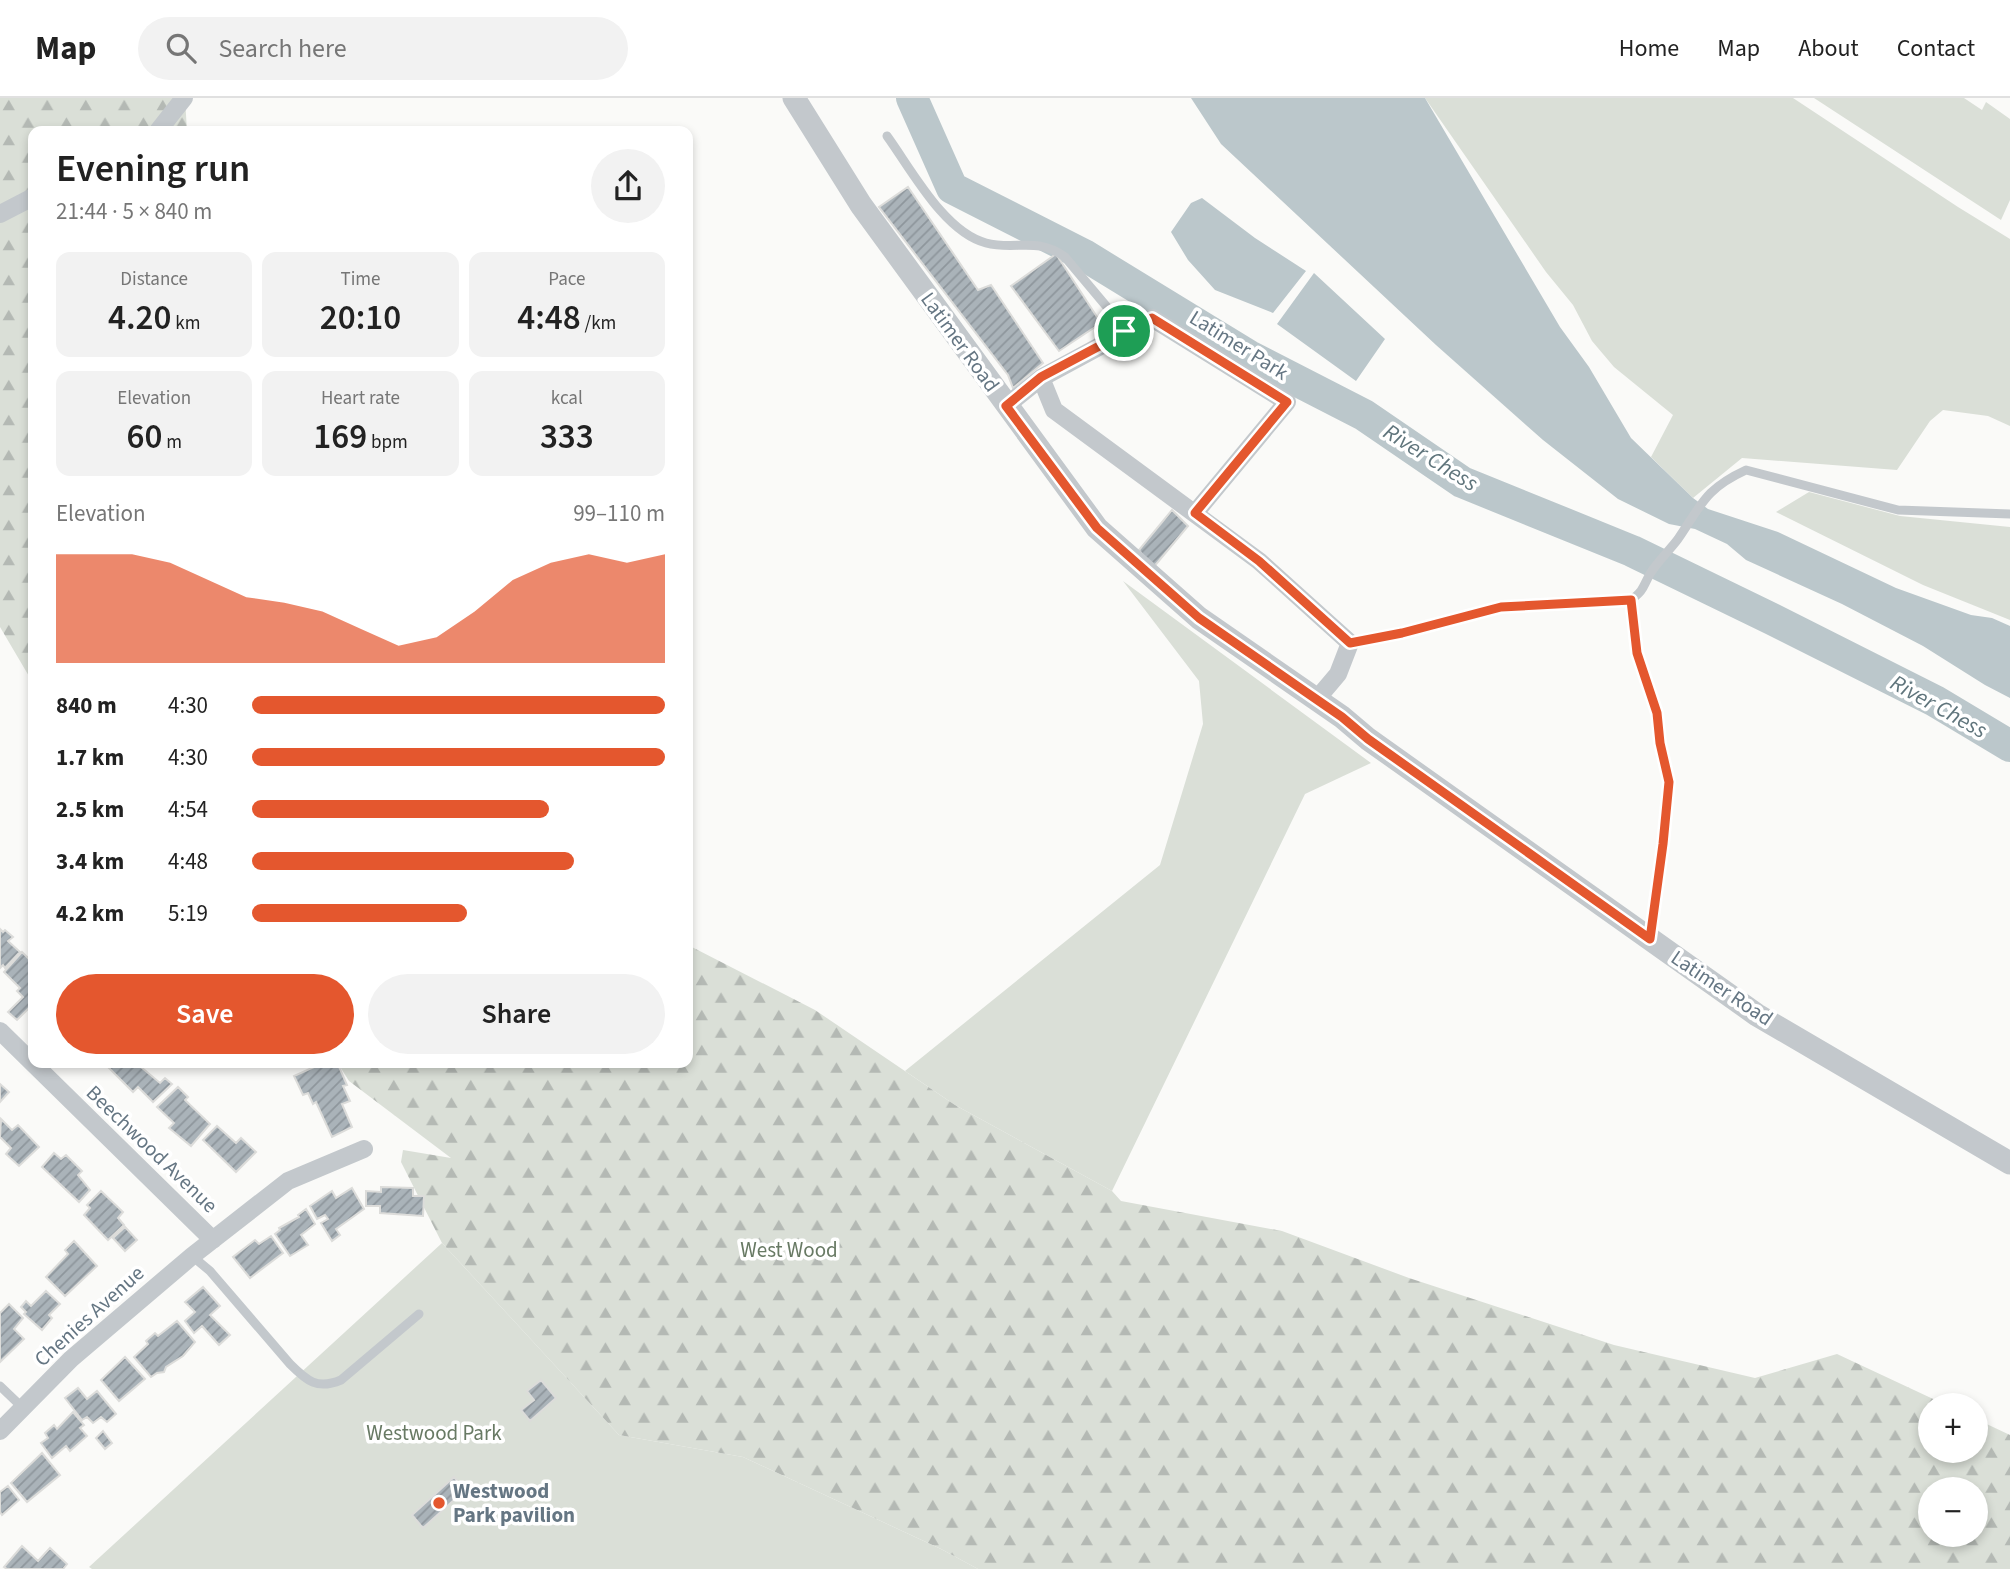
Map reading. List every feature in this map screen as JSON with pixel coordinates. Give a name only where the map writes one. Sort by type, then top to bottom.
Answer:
[{"type":"street","points":[[162,126],[184,98]]},
{"type":"street","name":"Latimer Road","points":[[794,98],[861,205],[1097,528],[1199,618],[1757,1015],[2010,1163]]},
{"type":"street","points":[[0,214],[28,200]]},
{"type":"street","name":"Latimer Park","points":[[1006,406],[1041,377],[1152,318],[1287,402],[1195,513]]},
{"type":"street","points":[[1041,377],[1054,410],[1259,561],[1350,643],[1338,674],[1316,700]]},
{"type":"street","name":"Beechwood Avenue","points":[[0,1031],[28,1058]]},
{"type":"street","name":"Beechwood Avenue","points":[[38,1068],[213,1240]]},
{"type":"street","name":"Chenies Avenue","points":[[0,1432],[71,1359],[191,1256],[288,1181],[364,1149]]},
{"type":"lane","points":[[887,136],[939,208],[957,227],[987,243],[1045,245],[1056,250],[1097,294],[1124,331]]},
{"type":"lane","points":[[1350,643],[1402,633],[1501,607],[1631,600],[1644,589],[1651,573],[1678,539],[1706,496],[1726,480],[1746,470],[1898,510],[2010,514]]},
{"type":"lane","points":[[1631,600],[1637,653],[1657,713],[1660,743],[1669,782],[1650,939]]},
{"type":"lane","points":[[191,1256],[210,1271],[290,1364],[304,1378],[316,1384],[329,1385],[341,1380],[419,1314]]},
{"type":"lane","points":[[0,1386],[23,1408]]},
{"type":"green space","points":[[0,98],[185,98],[187,126],[28,126],[28,675],[0,627]]},
{"type":"green space","points":[[1425,98],[1793,98],[2010,239],[2010,426],[1988,416],[1943,410],[1930,421],[1897,470],[1742,458],[1693,498],[1651,457],[1673,415],[1614,367],[1592,341],[1573,305],[1546,272]]},
{"type":"green space","points":[[1814,98],[1964,98],[1982,110],[1986,102],[2010,119],[2010,200],[2001,220]]},
{"type":"green space","points":[[1809,492],[1900,516],[2010,527],[2010,620],[1923,585],[1776,512]]},
{"type":"green space","points":[[1123,581],[1371,763],[1305,794],[1112,1191],[955,1105],[905,1071],[1160,865],[1203,724],[1199,681]]},
{"type":"green space","name":"West Wood","points":[[693,948],[815,1010],[955,1105],[1112,1191],[1121,1201],[1282,1231],[1409,1278],[1614,1345],[1755,1378],[1837,1354],[1920,1393],[1918,1393],[1918,1463],[1988,1463],[1988,1425],[2010,1435],[2010,1569],[978,1569],[941,1549],[743,1457],[619,1435],[442,1243],[401,1162],[403,1150],[451,1158],[349,1081],[341,1068],[693,1068]]},
{"type":"green space","name":"Westwood Park","points":[[442,1243],[619,1435],[743,1457],[941,1549],[978,1569],[89,1567]]},
{"type":"shaded area","points":[[1191,98],[1425,98],[1560,327],[1589,367],[1631,438],[1708,509],[1778,532],[1896,588],[2010,626],[2010,698],[1923,646],[1842,604],[1746,560],[1727,544],[1695,529],[1669,524],[1618,499],[1543,440],[1436,345],[1221,144]]},
{"type":"shaded area","points":[[1202,198],[1255,238],[1306,271],[1273,313],[1215,290],[1188,260],[1171,232],[1191,203]]},
{"type":"shaded area","points":[[1314,273],[1385,339],[1356,381],[1277,324]]},
{"type":"building","points":[[908,187],[978,290],[991,285],[1043,363],[1013,388],[1008,375],[879,207]]},
{"type":"building","points":[[1056,254],[1101,323],[1059,351],[1011,286]]},
{"type":"building","points":[[1172,510],[1188,526],[1152,569],[1139,550]]},
{"type":"building","points":[[0,929],[13,937],[8,941],[20,952],[5,968],[3,965],[0,968]]},
{"type":"building","points":[[22,952],[28,958],[28,1009],[17,1020],[8,1012],[23,997],[17,991],[20,988],[4,972]]},
{"type":"building","points":[[109,1068],[142,1068],[160,1083],[165,1078],[172,1084],[153,1102],[138,1087],[133,1092]]},
{"type":"building","points":[[312,1068],[340,1068],[347,1085],[343,1086],[350,1101],[342,1104],[352,1127],[332,1137],[316,1102],[313,1104],[308,1093],[303,1095],[294,1076]]},
{"type":"building","points":[[0,1084],[9,1092],[0,1102]]},
{"type":"building","points":[[178,1087],[188,1097],[185,1100],[210,1124],[191,1146],[169,1128],[174,1123],[157,1107]]},
{"type":"building","points":[[1,1119],[12,1130],[18,1125],[39,1147],[19,1166],[6,1154],[11,1148],[0,1137]]},
{"type":"building","points":[[217,1126],[236,1143],[241,1138],[256,1152],[236,1172],[203,1140]]},
{"type":"building","points":[[54,1153],[61,1159],[66,1155],[82,1171],[78,1175],[90,1190],[79,1202],[42,1167]]},
{"type":"building","points":[[381,1187],[413,1188],[413,1196],[424,1196],[423,1216],[380,1213],[380,1206],[366,1206],[366,1191],[381,1192]]},
{"type":"building","points":[[352,1188],[364,1209],[336,1229],[340,1235],[332,1241],[321,1223],[328,1219],[325,1215],[317,1219],[310,1206],[332,1191],[336,1198]]},
{"type":"building","points":[[101,1191],[123,1212],[118,1218],[124,1225],[108,1240],[84,1215],[90,1208],[87,1205]]},
{"type":"building","points":[[306,1209],[315,1224],[301,1235],[308,1245],[290,1256],[275,1234],[279,1228],[299,1217]]},
{"type":"building","points":[[125,1227],[137,1240],[125,1251],[113,1238]]},
{"type":"building","points":[[271,1236],[283,1253],[250,1278],[233,1257],[255,1240],[259,1244]]},
{"type":"building","points":[[74,1241],[97,1266],[65,1296],[46,1277],[68,1254],[65,1250]]},
{"type":"building","points":[[203,1287],[220,1306],[210,1315],[230,1335],[219,1345],[202,1326],[194,1333],[185,1321],[195,1312],[185,1302]]},
{"type":"building","points":[[46,1291],[60,1304],[49,1315],[52,1318],[42,1330],[24,1314],[26,1312],[21,1307],[26,1301],[31,1306]]},
{"type":"building","points":[[9,1304],[23,1318],[14,1329],[24,1339],[0,1362],[0,1313]]},
{"type":"building","points":[[177,1321],[195,1342],[183,1356],[166,1367],[164,1372],[151,1377],[134,1357],[155,1333],[158,1336]]},
{"type":"building","points":[[125,1357],[145,1379],[119,1401],[101,1380]]},
{"type":"building","points":[[541,1380],[556,1398],[530,1421],[521,1410],[534,1400],[527,1391]]},
{"type":"building","points":[[78,1388],[87,1399],[97,1391],[116,1414],[107,1422],[101,1417],[93,1423],[87,1417],[82,1420],[65,1398]]},
{"type":"building","points":[[73,1412],[84,1425],[80,1428],[87,1436],[70,1451],[66,1446],[52,1458],[41,1443],[48,1438],[45,1433],[54,1425],[57,1429]]},
{"type":"building","points":[[103,1431],[112,1443],[105,1449],[96,1438]]},
{"type":"building","points":[[42,1453],[60,1475],[27,1502],[11,1483]]},
{"type":"building","name":"Westwood Park pavilion","points":[[454,1477],[465,1490],[423,1528],[412,1515]]},
{"type":"building","points":[[8,1486],[19,1500],[2,1515],[0,1492]]},
{"type":"building","points":[[22,1546],[38,1561],[50,1548],[67,1564],[63,1569],[4,1567]]},
{"type":"waterway","name":"River Chess","points":[[912,98],[952,188],[1084,255],[1249,356],[1364,415],[1462,482],[1632,551],[1935,701],[2010,746]]},
{"type":"place","name":"Westwood Park pavilion","points":[[439,1503]]},
{"type":"route","points":[[1152,318],[1287,402],[1195,513],[1259,561],[1350,643],[1402,633],[1501,607],[1631,600],[1637,653],[1657,713],[1660,743],[1669,782],[1650,939],[1368,739],[1342,717],[1199,618],[1097,528],[1006,406],[1041,377],[1124,331],[1152,318]]}]
